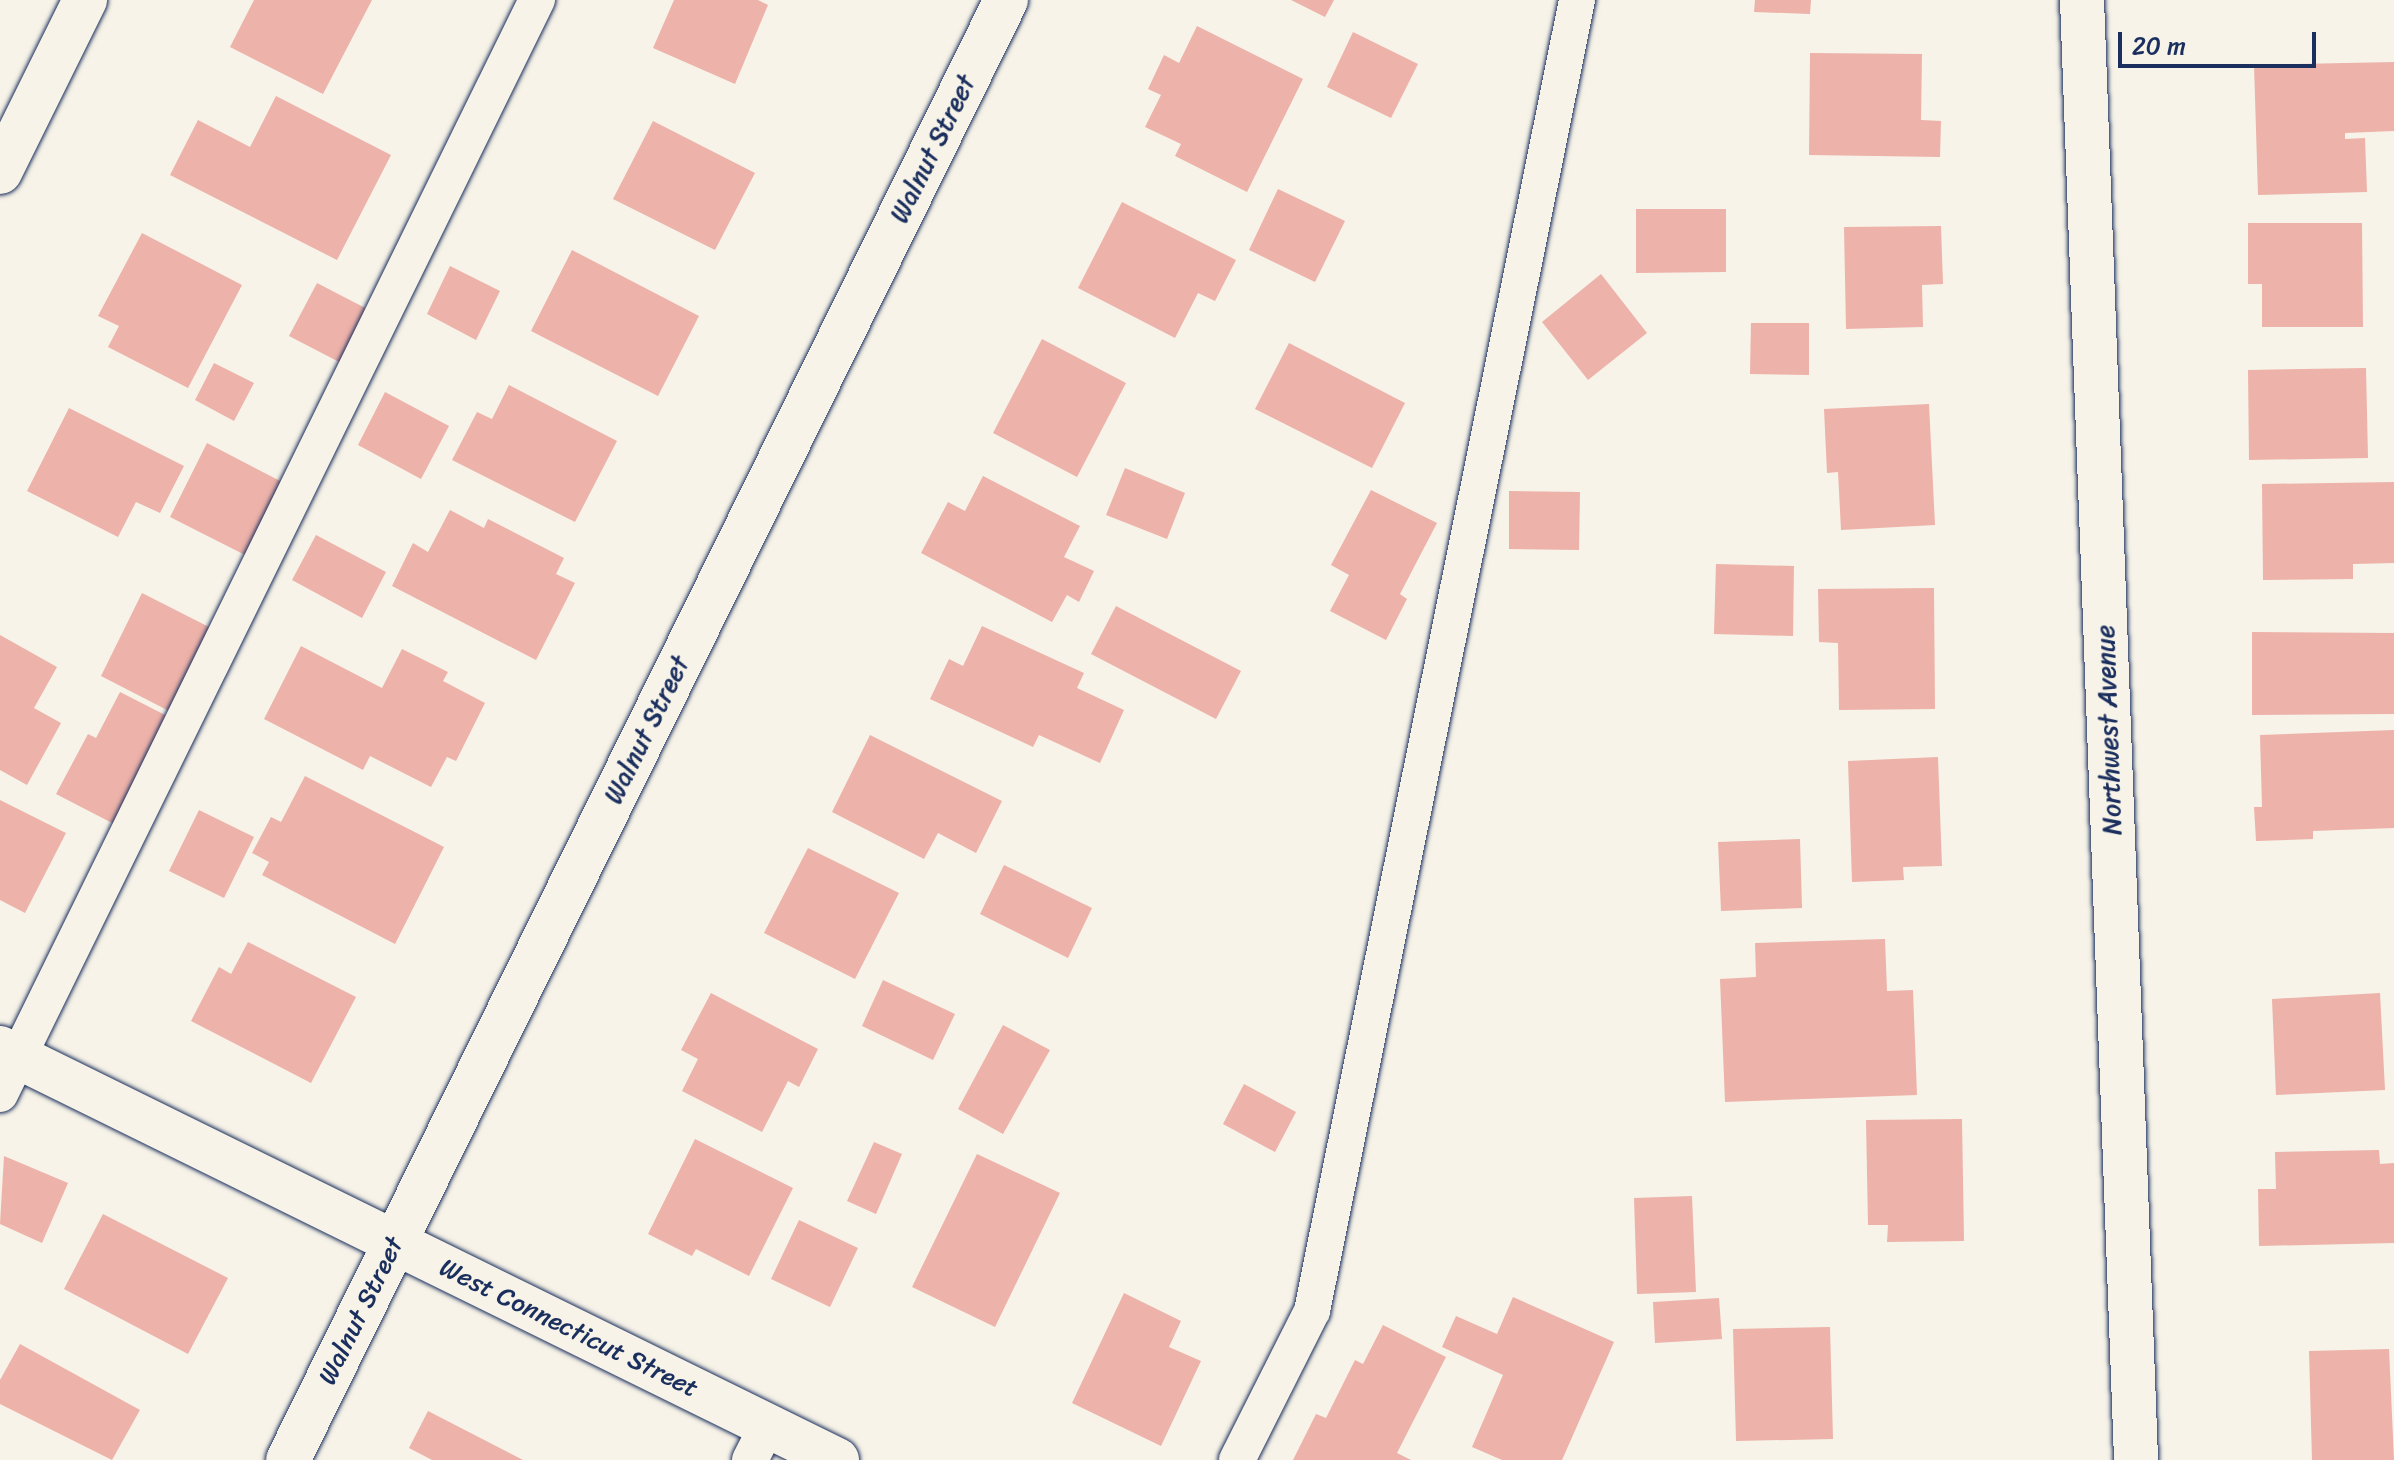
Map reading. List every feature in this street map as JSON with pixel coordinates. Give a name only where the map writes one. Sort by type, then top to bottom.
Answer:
[{"type":"street","points":[[0,172],[85,0]]},
{"type":"street","name":"Walnut Street","points":[[288,1460],[1006,0]]},
{"type":"street","name":"Northwest Avenue","points":[[2082,0],[2136,1460]]},
{"type":"street","name":"West Connecticut Street","points":[[6,1066],[394,1243],[758,1443],[837,1460]]},
{"type":"lane","points":[[6,1066],[537,0]]},
{"type":"lane","points":[[1237,1460],[1312,1311],[1577,0]]},
{"type":"building","points":[[254,0],[372,0],[323,94],[230,47]]},
{"type":"building","points":[[674,0],[758,0],[768,5],[735,84],[653,48]]},
{"type":"building","points":[[1291,0],[1334,0],[1325,17]]},
{"type":"building","points":[[1755,0],[1811,0],[1810,14],[1754,12]]},
{"type":"building","points":[[1197,26],[1303,79],[1247,192],[1175,156],[1181,144],[1145,127],[1161,95],[1148,89],[1164,55],[1179,63]]},
{"type":"building","points":[[1353,32],[1418,64],[1391,118],[1327,87]]},
{"type":"building","points":[[1810,53],[1922,54],[1921,120],[1941,121],[1940,157],[1809,155]]},
{"type":"building","points":[[2394,62],[2394,131],[2345,133],[2345,139],[2365,138],[2367,192],[2258,195],[2254,65]]},
{"type":"building","points":[[276,96],[391,155],[337,260],[170,175],[198,120],[250,147]]},
{"type":"building","points":[[653,121],[755,173],[715,250],[613,199]]},
{"type":"building","points":[[1278,189],[1345,221],[1315,282],[1249,250]]},
{"type":"building","points":[[1122,202],[1236,260],[1215,301],[1198,293],[1175,338],[1078,288]]},
{"type":"building","points":[[1636,209],[1726,209],[1726,272],[1636,273]]},
{"type":"building","points":[[2248,223],[2362,223],[2363,327],[2262,327],[2262,284],[2248,284]]},
{"type":"building","points":[[1941,226],[1943,284],[1922,285],[1923,327],[1846,329],[1844,227]]},
{"type":"building","points":[[142,233],[242,285],[188,388],[108,347],[119,326],[98,316]]},
{"type":"building","points":[[572,250],[699,316],[658,396],[531,331]]},
{"type":"building","points":[[450,266],[500,291],[476,340],[427,314]]},
{"type":"building","points":[[1601,274],[1647,333],[1588,380],[1542,322]]},
{"type":"building","points":[[317,283],[371,311],[343,364],[289,336]]},
{"type":"building","points":[[1751,323],[1809,323],[1809,375],[1750,374]]},
{"type":"building","points":[[1042,339],[1126,383],[1077,477],[993,433]]},
{"type":"building","points":[[1289,343],[1405,403],[1372,468],[1255,409]]},
{"type":"building","points":[[214,363],[254,383],[234,421],[195,400]]},
{"type":"building","points":[[2366,368],[2368,458],[2249,460],[2248,370]]},
{"type":"building","points":[[509,385],[617,441],[575,522],[452,460],[477,412],[492,419]]},
{"type":"building","points":[[385,392],[449,426],[421,479],[358,445]]},
{"type":"building","points":[[1929,404],[1935,525],[1841,530],[1838,472],[1827,473],[1824,409]]},
{"type":"building","points":[[69,408],[184,466],[160,513],[136,502],[118,537],[27,491]]},
{"type":"building","points":[[207,443],[284,483],[247,556],[170,517]]},
{"type":"building","points":[[1125,468],[1185,493],[1167,539],[1106,515]]},
{"type":"building","points":[[983,476],[1080,526],[1064,557],[1094,571],[1079,602],[1067,595],[1052,622],[921,553],[948,502],[965,511]]},
{"type":"building","points":[[2394,482],[2394,563],[2353,564],[2353,579],[2263,580],[2262,484]]},
{"type":"building","points":[[1371,490],[1437,523],[1400,594],[1407,599],[1386,640],[1330,611],[1349,575],[1331,565]]},
{"type":"building","points":[[1509,491],[1580,492],[1579,550],[1509,549]]},
{"type":"building","points":[[450,510],[484,528],[488,519],[564,558],[556,574],[575,583],[536,660],[392,586],[413,543],[428,552]]},
{"type":"building","points":[[316,535],[386,572],[362,618],[292,580]]},
{"type":"building","points":[[1716,564],[1794,566],[1793,636],[1714,634]]},
{"type":"building","points":[[1934,588],[1935,709],[1839,710],[1838,643],[1819,642],[1818,589]]},
{"type":"building","points":[[142,593],[211,628],[169,711],[101,676]]},
{"type":"building","points":[[1116,606],[1241,671],[1216,719],[1091,654]]},
{"type":"building","points":[[982,626],[1084,673],[1077,688],[1124,710],[1100,763],[1039,735],[1033,747],[930,699],[949,659],[963,666]]},
{"type":"building","points":[[2252,632],[2394,633],[2394,714],[2252,715]]},
{"type":"building","points":[[0,635],[57,667],[34,708],[61,723],[27,785],[0,770]]},
{"type":"building","points":[[301,646],[382,688],[402,649],[448,672],[443,681],[485,703],[456,761],[447,757],[431,787],[370,756],[363,770],[264,719]]},
{"type":"building","points":[[120,692],[169,717],[114,824],[56,794],[88,734],[96,738]]},
{"type":"building","points":[[2394,730],[2394,828],[2313,831],[2313,839],[2256,841],[2254,807],[2262,807],[2260,735]]},
{"type":"building","points":[[870,735],[1002,801],[976,853],[938,833],[924,859],[832,812]]},
{"type":"building","points":[[1938,757],[1942,866],[1903,867],[1904,880],[1852,882],[1848,761]]},
{"type":"building","points":[[305,776],[444,847],[395,944],[262,875],[269,862],[252,853],[271,817],[281,822]]},
{"type":"building","points":[[0,800],[66,833],[25,913],[0,900]]},
{"type":"building","points":[[199,810],[254,837],[224,898],[169,871]]},
{"type":"building","points":[[1800,839],[1802,908],[1721,911],[1718,842]]},
{"type":"building","points":[[808,848],[899,893],[855,979],[764,933]]},
{"type":"building","points":[[1004,865],[1092,908],[1068,958],[980,914]]},
{"type":"building","points":[[1885,939],[1887,991],[1913,990],[1917,1095],[1725,1102],[1720,979],[1756,977],[1755,943]]},
{"type":"building","points":[[248,942],[356,997],[311,1083],[191,1021],[219,967],[231,974]]},
{"type":"building","points":[[883,980],[955,1014],[933,1060],[862,1026]]},
{"type":"building","points":[[711,993],[818,1049],[799,1087],[788,1081],[762,1132],[682,1091],[698,1059],[681,1050]]},
{"type":"building","points":[[2380,993],[2385,1090],[2276,1095],[2272,999]]},
{"type":"building","points":[[1003,1025],[1050,1050],[1003,1134],[958,1109]]},
{"type":"building","points":[[1244,1084],[1296,1112],[1275,1152],[1223,1124]]},
{"type":"building","points":[[1962,1119],[1964,1241],[1887,1242],[1888,1225],[1868,1225],[1866,1120]]},
{"type":"building","points":[[695,1139],[793,1188],[749,1276],[696,1249],[692,1256],[648,1234]]},
{"type":"building","points":[[874,1142],[902,1154],[876,1214],[847,1201]]},
{"type":"building","points":[[2379,1150],[2380,1164],[2394,1163],[2394,1243],[2259,1246],[2258,1189],[2276,1189],[2275,1152]]},
{"type":"building","points":[[977,1154],[1060,1193],[995,1327],[912,1287]]},
{"type":"building","points":[[4,1156],[68,1183],[42,1243],[0,1224]]},
{"type":"building","points":[[1692,1196],[1696,1292],[1637,1294],[1634,1198]]},
{"type":"building","points":[[103,1214],[228,1278],[188,1354],[64,1289]]},
{"type":"building","points":[[799,1220],[858,1248],[830,1307],[771,1279]]},
{"type":"building","points":[[1124,1293],[1181,1321],[1169,1347],[1201,1361],[1161,1446],[1072,1403]]},
{"type":"building","points":[[1513,1297],[1614,1342],[1562,1460],[1502,1460],[1472,1447],[1503,1375],[1442,1347],[1456,1316],[1497,1334]]},
{"type":"building","points":[[1719,1298],[1722,1339],[1655,1343],[1653,1302]]},
{"type":"building","points":[[1383,1325],[1446,1357],[1397,1453],[1411,1460],[1293,1460],[1316,1414],[1326,1418],[1355,1360],[1363,1364]]},
{"type":"building","points":[[1830,1327],[1833,1439],[1736,1441],[1733,1329]]},
{"type":"building","points":[[20,1344],[140,1410],[112,1460],[0,1404],[0,1380]]},
{"type":"building","points":[[2389,1349],[2394,1460],[2312,1460],[2309,1351]]},
{"type":"building","points":[[428,1411],[523,1460],[432,1460],[409,1448]]}]
